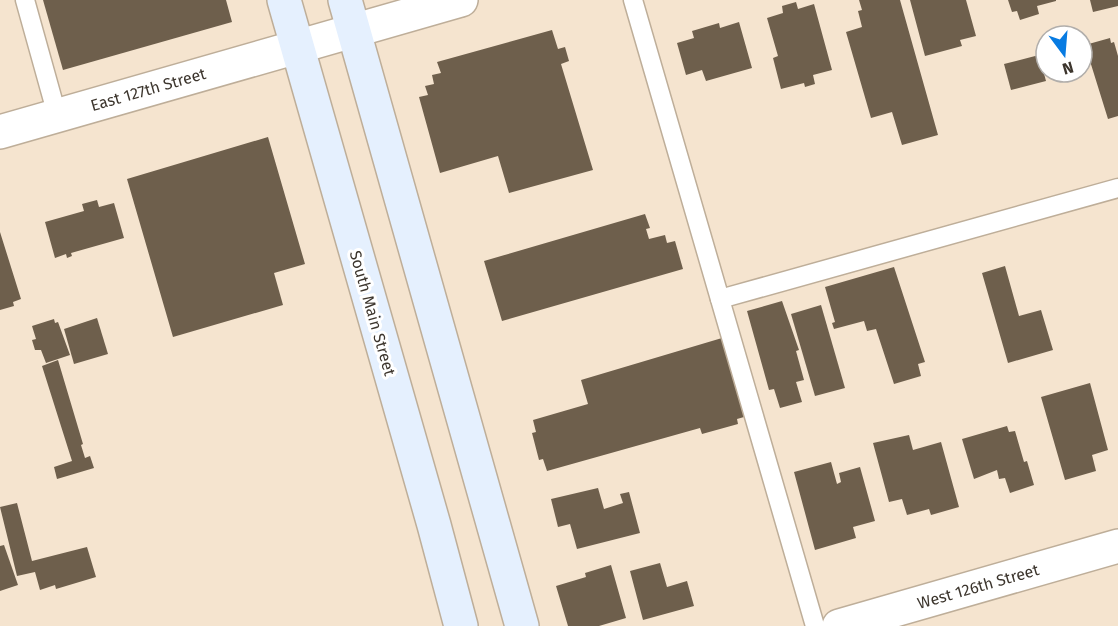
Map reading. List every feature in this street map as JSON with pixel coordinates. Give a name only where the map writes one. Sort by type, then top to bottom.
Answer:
[{"type":"main road","name":"South Main Street","points":[[284,0],[434,525],[460,626]]},
{"type":"main road","points":[[350,15],[522,626]]},
{"type":"street","name":"East 127th Street","points":[[0,132],[297,46],[350,15],[461,0]]},
{"type":"street","name":"West 126th Street","points":[[839,626],[1118,546]]},
{"type":"lane","points":[[25,0],[57,115]]},
{"type":"lane","points":[[633,0],[815,626]]},
{"type":"lane","points":[[720,299],[1118,188]]},
{"type":"building","points":[[43,0],[226,0],[232,22],[63,70]]},
{"type":"building","points":[[859,0],[900,0],[938,135],[902,145],[892,112],[871,118],[846,32],[862,27],[858,11],[862,10]]},
{"type":"building","points":[[910,0],[966,0],[976,36],[960,40],[962,46],[925,56]]},
{"type":"building","points":[[1008,0],[1056,1],[1037,6],[1039,14],[1020,20],[1017,11],[1012,12]]},
{"type":"building","points":[[1090,0],[1118,0],[1118,6],[1093,12]]},
{"type":"building","points":[[796,2],[798,9],[814,4],[832,70],[813,75],[815,84],[805,87],[804,83],[781,89],[773,58],[778,56],[767,18],[783,13],[782,6]]},
{"type":"building","points":[[739,22],[752,68],[706,81],[702,70],[686,75],[677,43],[694,38],[692,31],[719,23],[720,28]]},
{"type":"building","points":[[552,30],[558,49],[565,47],[569,61],[561,64],[593,170],[509,193],[498,156],[440,173],[419,97],[428,95],[425,86],[434,84],[432,75],[441,73],[437,62]]},
{"type":"building","points":[[1110,38],[1111,43],[1114,42],[1118,56],[1118,116],[1108,119],[1094,74],[1094,42]]},
{"type":"building","points":[[1034,56],[1034,84],[1011,90],[1004,64]]},
{"type":"building","points":[[268,137],[305,264],[274,273],[283,305],[173,337],[127,179]]},
{"type":"building","points":[[97,200],[99,207],[114,203],[124,238],[71,253],[72,256],[67,258],[66,254],[55,258],[45,222],[84,211],[82,204]]},
{"type":"building","points":[[645,214],[650,228],[646,229],[649,239],[665,235],[667,243],[675,241],[683,269],[502,321],[484,261]]},
{"type":"building","points":[[0,232],[21,299],[13,302],[14,306],[0,310]]},
{"type":"building","points":[[1005,266],[1019,316],[1041,310],[1053,350],[1008,363],[982,273]]},
{"type":"building","points":[[894,267],[925,362],[918,364],[921,376],[894,384],[876,329],[867,331],[864,321],[834,329],[832,323],[835,322],[825,287]]},
{"type":"building","points":[[782,301],[799,350],[796,351],[804,380],[796,382],[802,402],[780,408],[774,389],[769,390],[747,311]]},
{"type":"building","points":[[821,305],[845,388],[815,396],[791,314]]},
{"type":"building","points":[[97,318],[108,354],[74,364],[64,329]]},
{"type":"building","points":[[54,319],[55,323],[58,322],[70,355],[46,363],[41,350],[35,350],[32,340],[36,339],[32,326]]},
{"type":"building","points":[[722,338],[744,417],[737,419],[738,424],[702,434],[700,428],[547,471],[543,459],[539,460],[532,433],[536,432],[533,420],[588,404],[581,380]]},
{"type":"building","points":[[58,360],[85,458],[90,456],[94,468],[57,479],[54,467],[72,461],[42,366]]},
{"type":"building","points":[[1090,383],[1108,450],[1092,455],[1096,471],[1065,480],[1041,397]]},
{"type":"building","points":[[1007,426],[1009,432],[1015,431],[1034,485],[1010,493],[1005,478],[999,479],[997,470],[974,479],[962,439]]},
{"type":"building","points":[[909,435],[913,450],[941,442],[959,507],[931,515],[929,509],[907,515],[902,499],[889,502],[873,443]]},
{"type":"building","points":[[831,462],[837,484],[841,482],[839,473],[860,467],[875,521],[853,527],[856,538],[815,550],[794,472]]},
{"type":"building","points":[[598,488],[604,509],[623,503],[620,494],[629,492],[640,533],[577,549],[570,524],[558,527],[551,499]]},
{"type":"building","points":[[17,503],[32,561],[87,547],[96,577],[56,589],[55,585],[40,590],[35,572],[17,576],[0,507]]},
{"type":"building","points":[[4,545],[18,585],[0,591],[0,546]]},
{"type":"building","points":[[660,563],[667,587],[687,581],[694,606],[643,620],[630,571]]},
{"type":"building","points":[[611,565],[626,618],[599,626],[568,626],[556,586],[586,577],[585,573]]}]
